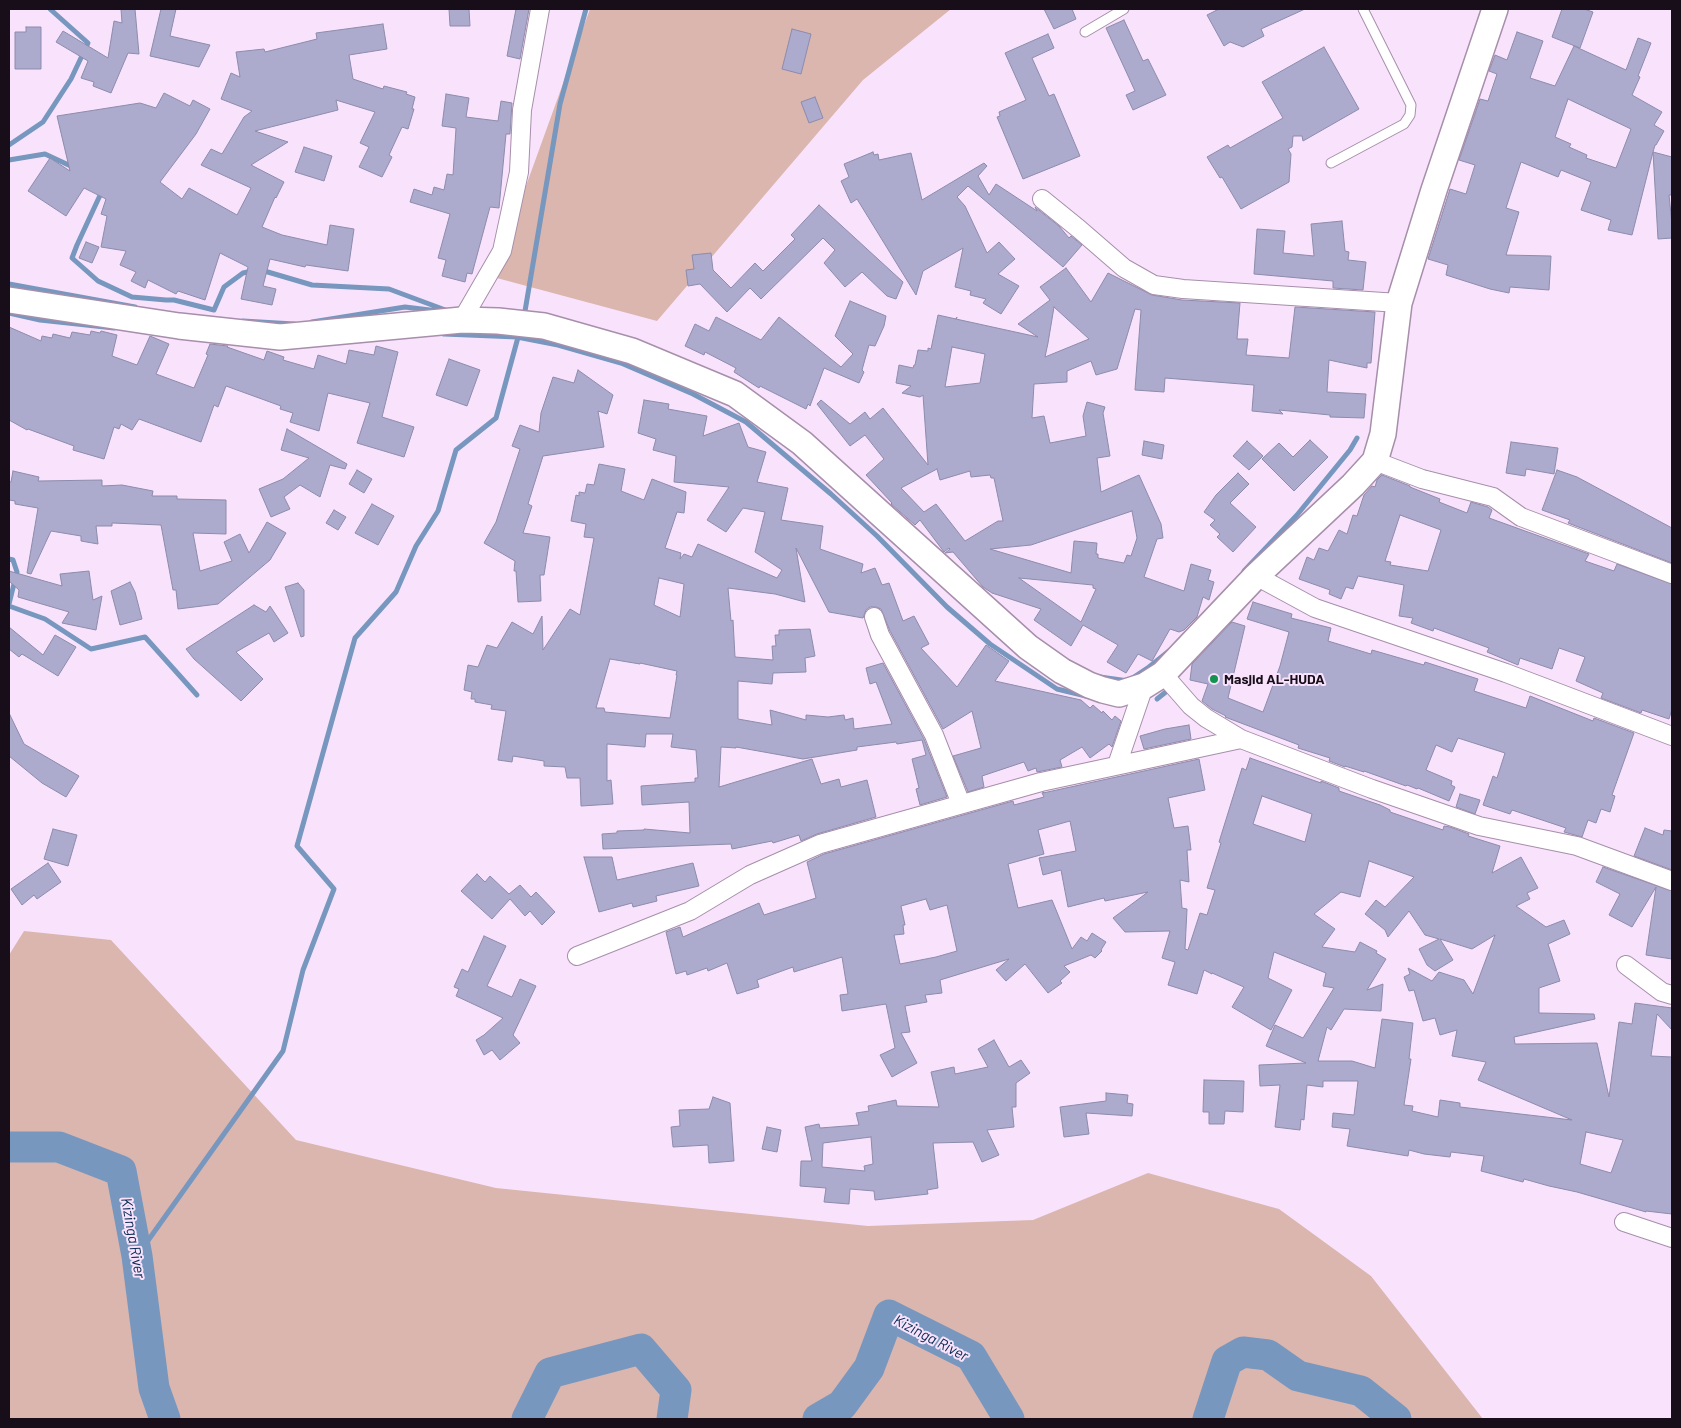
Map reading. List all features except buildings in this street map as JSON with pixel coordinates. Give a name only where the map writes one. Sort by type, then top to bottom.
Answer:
[{"type":"street","points":[[462,320],[502,251],[519,172],[522,110],[540,9]]},
{"type":"street","points":[[1117,765],[1154,680],[1256,576],[1354,485],[1375,461],[1383,434],[1399,302],[1434,190],[1495,9]]},
{"type":"street","points":[[1042,199],[1124,268],[1154,285],[1399,302]]},
{"type":"street","points":[[9,300],[179,326],[280,337],[462,320],[498,321],[544,326],[632,351],[735,394],[802,443],[1028,648],[1062,671],[1089,686],[1119,694],[1154,680]]},
{"type":"street","points":[[1375,461],[1422,479],[1493,497],[1521,517],[1672,574]]},
{"type":"street","points":[[1256,576],[1315,608],[1506,672],[1672,736]]},
{"type":"street","points":[[874,617],[880,635],[934,735],[962,804]]},
{"type":"street","points":[[1154,680],[1206,718],[1242,739],[1372,790],[1479,826],[1577,846],[1672,882]]},
{"type":"street","points":[[577,956],[690,911],[750,875],[820,844],[1041,782],[1242,739]]},
{"type":"street","points":[[1626,965],[1662,992],[1672,995]]},
{"type":"street","points":[[1624,1222],[1672,1238]]},
{"type":"lane","points":[[1085,32],[1124,9]]},
{"type":"lane","points":[[1331,163],[1404,124],[1410,115],[1411,105],[1363,9]]},
{"type":"shaded area","points":[[590,9],[951,9],[863,80],[657,321],[493,277]]},
{"type":"shaded area","points":[[24,931],[111,940],[296,1140],[496,1188],[868,1226],[1033,1220],[1148,1173],[1279,1209],[1371,1276],[1483,1419],[9,1419],[9,955]]},
{"type":"waterway","points":[[9,145],[43,122],[71,79],[88,43],[50,9]]},
{"type":"waterway","points":[[524,317],[560,104],[586,9]]},
{"type":"waterway","points":[[9,160],[45,154],[75,168]]},
{"type":"waterway","points":[[102,191],[72,258],[98,281],[132,297],[174,300],[214,310],[224,287],[243,273],[252,271]]},
{"type":"waterway","points":[[261,270],[312,285],[389,289],[448,311]]},
{"type":"waterway","points":[[9,284],[135,307]]},
{"type":"waterway","points":[[312,322],[405,307],[438,311]]},
{"type":"waterway","points":[[9,313],[40,320],[114,328]]},
{"type":"waterway","points":[[243,321],[294,324]]},
{"type":"waterway","points":[[137,1256],[283,1051],[303,970],[334,889],[297,846],[355,638],[396,592],[416,546],[438,511],[456,450],[496,418],[520,330]]},
{"type":"waterway","points":[[444,334],[517,337],[558,345],[621,363],[693,394],[746,422],[831,494],[877,536],[947,607],[990,644],[1057,689],[1086,696]]},
{"type":"waterway","points":[[1244,571],[1297,515],[1350,450],[1357,438]]},
{"type":"waterway","points":[[9,559],[13,560],[17,572],[9,604]]},
{"type":"waterway","points":[[9,606],[45,619],[91,649],[145,637],[197,695]]},
{"type":"waterway","points":[[1100,677],[1128,681],[1169,651]]},
{"type":"waterway","points":[[1157,699],[1167,691],[1167,685]]},
{"type":"waterway","name":"Kizinga River","points":[[9,1147],[59,1147],[121,1171],[137,1256],[154,1388],[165,1419]]},
{"type":"waterway","name":"Kizinga River","points":[[818,1419],[842,1405],[869,1368],[889,1315],[971,1356],[1009,1419]]},
{"type":"waterway","name":"Kizinga River","points":[[527,1419],[550,1373],[641,1349],[676,1390],[672,1419]]},
{"type":"waterway","name":"Kizinga River","points":[[1208,1419],[1227,1361],[1243,1352],[1268,1355],[1298,1376],[1361,1391],[1396,1419]]},
{"type":"place","name":"Masjid AL-HUDA","points":[[1214,679]]}]
